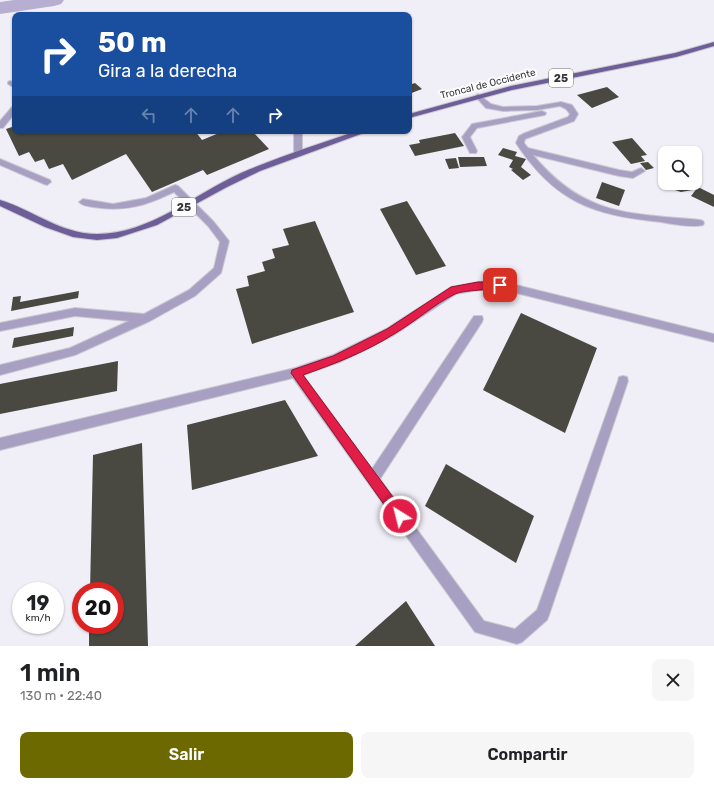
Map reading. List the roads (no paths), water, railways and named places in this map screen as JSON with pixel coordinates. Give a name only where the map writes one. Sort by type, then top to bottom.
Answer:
[{"type":"main road","name":"Troncal de Occidente","points":[[412,115],[478,96],[676,55],[714,44]]},
{"type":"main road","name":"25","points":[[0,203],[57,227],[82,235],[97,237],[139,229],[169,216],[240,177],[298,153],[356,134]]},
{"type":"lane","points":[[478,96],[490,106],[503,109],[537,108],[561,104],[569,107],[574,114],[571,119],[522,138],[520,143],[544,174],[575,199],[609,212],[700,223]]},
{"type":"lane","points":[[473,151],[466,137],[475,126],[569,107]]},
{"type":"lane","points":[[0,126],[12,112]]},
{"type":"lane","points":[[298,134],[298,153]]},
{"type":"lane","points":[[524,150],[619,173],[633,175],[641,171]]},
{"type":"lane","points":[[0,162],[47,182]]},
{"type":"lane","points":[[0,370],[71,352],[146,318],[192,293],[218,270],[225,241],[192,203],[175,188],[148,201],[113,207],[83,202]]},
{"type":"lane","points":[[0,444],[295,373],[336,359],[390,332],[454,290],[478,286],[500,285],[714,338]]},
{"type":"lane","points":[[0,327],[75,312],[146,318]]},
{"type":"lane","points":[[373,479],[478,319]]},
{"type":"lane","points":[[295,373],[480,627],[517,637],[542,615],[623,381]]},
{"type":"waterway","points":[[0,8],[54,0]]}]
